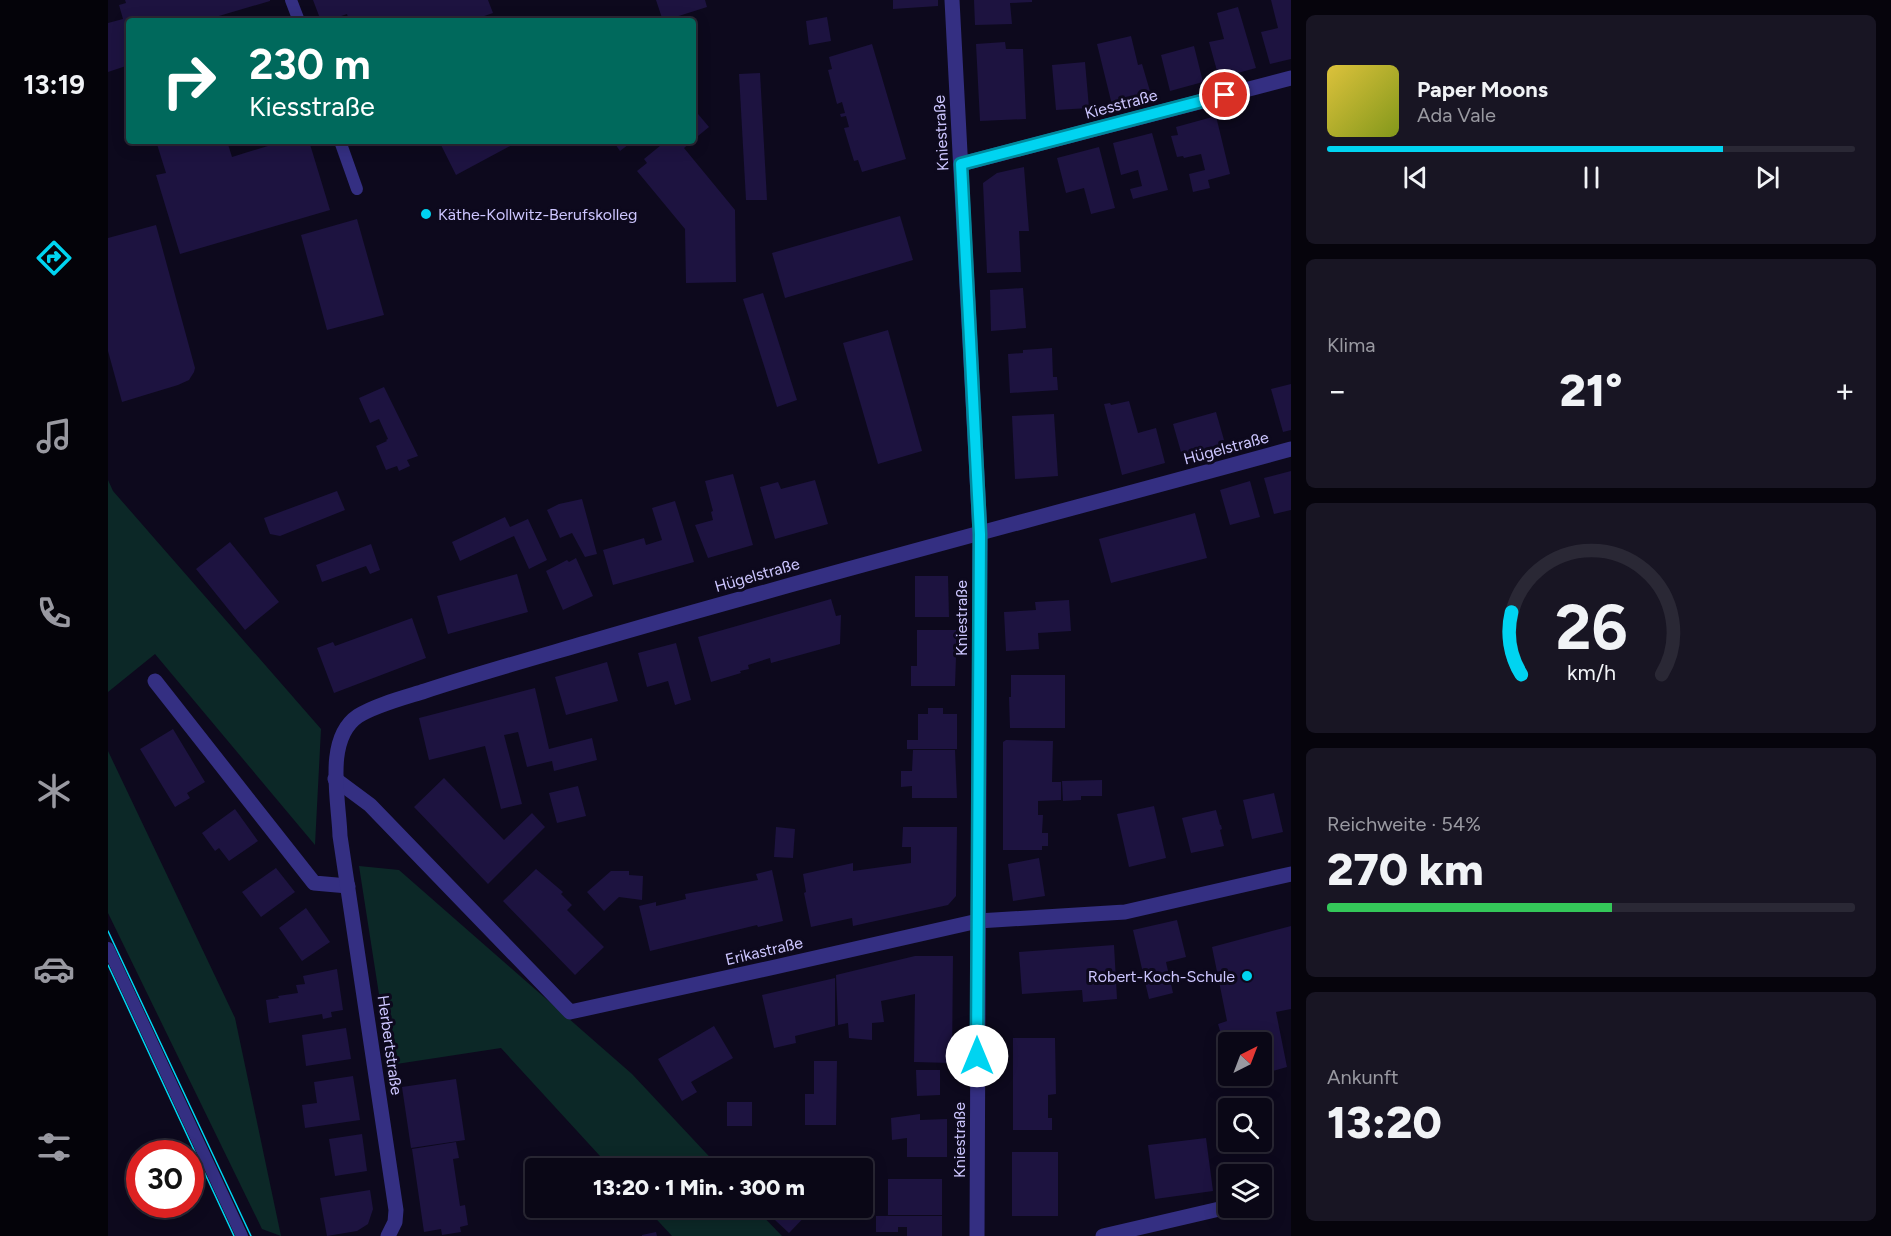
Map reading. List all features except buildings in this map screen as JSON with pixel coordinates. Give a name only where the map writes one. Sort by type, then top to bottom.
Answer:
[{"type":"street","name":"Kniestraße","points":[[952,0],[980,534],[977,1236]]},
{"type":"street","name":"Kiesstraße","points":[[961,164],[1291,78]]},
{"type":"street","name":"Hügelstraße","points":[[340,836],[335,779],[340,742],[346,728],[358,716],[394,701],[487,671],[766,590],[1291,449]]},
{"type":"street","points":[[155,681],[314,883],[348,886]]},
{"type":"street","name":"Erikastraße","points":[[335,779],[370,805],[570,1012],[978,921],[1125,912],[1291,874]]},
{"type":"street","name":"Herbertstraße","points":[[340,836],[396,1210],[395,1222],[388,1236]]},
{"type":"street","points":[[1103,1236],[1218,1209]]},
{"type":"lane","points":[[291,0],[297,18]]},
{"type":"lane","points":[[341,144],[357,189]]},
{"type":"lane","points":[[108,948],[242,1236]]},
{"type":"green space","points":[[108,480],[113,491],[321,729],[315,845],[155,654],[108,692]]},
{"type":"green space","points":[[108,751],[235,1018],[281,1236],[262,1229],[108,913]]},
{"type":"green space","points":[[359,866],[399,870],[632,1074],[711,1158],[602,1158],[501,1048],[390,1065]]},
{"type":"green space","points":[[655,1218],[765,1218],[782,1236],[672,1236]]},
{"type":"tram line","points":[[108,931],[251,1236]]},
{"type":"tram line","points":[[108,965],[234,1236]]},
{"type":"place","name":"Käthe-Kollwitz-Berufskolleg","points":[[426,214]]},
{"type":"place","name":"Robert-Koch-Schule","points":[[1247,976]]},
{"type":"route","points":[[977,1056],[980,534],[961,164],[1225,95]]}]
